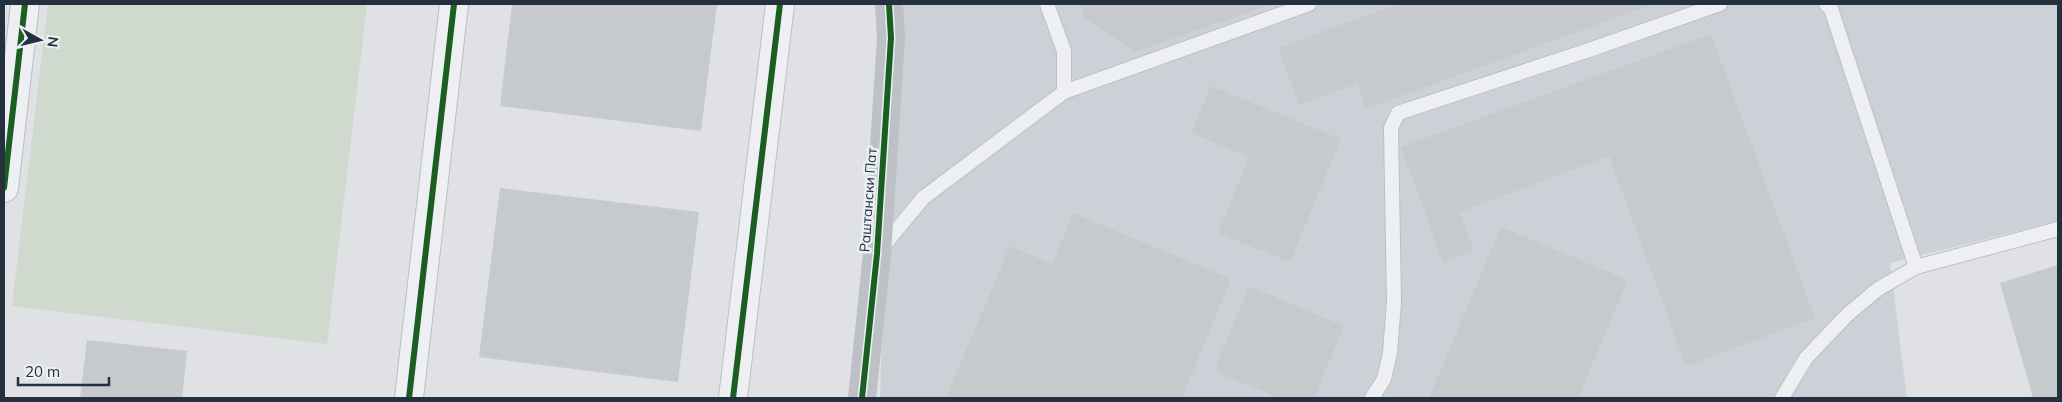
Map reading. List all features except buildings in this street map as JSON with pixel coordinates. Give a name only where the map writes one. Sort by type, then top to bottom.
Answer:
[{"type":"street","points":[[4,188],[25,4]]},
{"type":"street","points":[[409,398],[454,4]]},
{"type":"street","points":[[734,398],[780,4]]},
{"type":"street","name":"Раштански Пат","points":[[862,398],[877,254],[891,38],[889,4]]},
{"type":"lane","points":[[1047,4],[1064,51],[1064,92]]},
{"type":"lane","points":[[877,254],[923,198],[1064,92],[1309,4]]},
{"type":"lane","points":[[1372,398],[1384,379],[1390,353],[1394,302],[1391,128],[1398,114],[1720,4]]},
{"type":"lane","points":[[1826,4],[1831,9],[1916,267]]},
{"type":"lane","points":[[1782,398],[1806,358],[1847,315],[1878,289],[1916,267],[2058,230]]},
{"type":"shaded area","points":[[48,4],[367,4],[327,344],[12,306]]},
{"type":"shaded area","points":[[889,4],[2058,4],[2058,221],[1890,263],[1907,398],[880,398],[891,38]]},
{"type":"cycle path","points":[[4,188],[25,4]]},
{"type":"cycle path","points":[[409,398],[454,4]]},
{"type":"cycle path","points":[[733,398],[780,4]]},
{"type":"cycle path","points":[[862,398],[877,254],[891,38],[889,4]]}]
